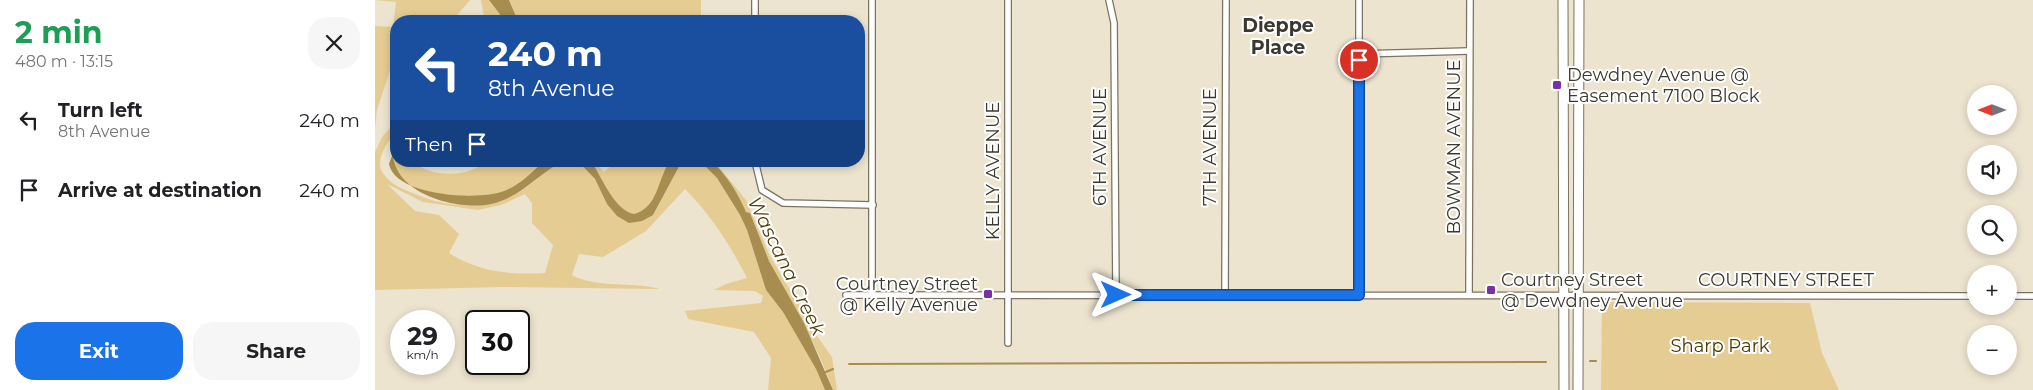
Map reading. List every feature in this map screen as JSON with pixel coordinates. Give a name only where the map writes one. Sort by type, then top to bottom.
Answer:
[{"type":"main road","points":[[1563,0],[1564,390]]},
{"type":"main road","points":[[1578,390],[1579,0]]},
{"type":"street","points":[[755,0],[755,15]]},
{"type":"street","points":[[872,0],[872,295]]},
{"type":"street","name":"KELLY AVENUE","points":[[1008,0],[1008,342]]},
{"type":"street","name":"6TH AVENUE","points":[[1109,0],[1115,23],[1116,295]]},
{"type":"street","name":"7TH AVENUE","points":[[1225,295],[1226,0]]},
{"type":"street","points":[[1359,0],[1359,295]]},
{"type":"street","name":"BOWMAN AVENUE","points":[[1469,295],[1470,0]]},
{"type":"street","points":[[1359,54],[1469,52]]},
{"type":"street","points":[[756,167],[762,190],[783,203],[873,205]]},
{"type":"street","name":"COURTNEY STREET","points":[[847,295],[1967,296]]},
{"type":"street","points":[[2017,296],[2033,296]]},
{"type":"green space","points":[[375,0],[470,0],[457,15],[394,15],[396,2]]},
{"type":"green space","points":[[481,0],[489,0],[500,15],[484,15]]},
{"type":"green space","points":[[509,0],[701,0],[701,15],[515,15]]},
{"type":"green space","points":[[375,26],[390,27],[390,70],[377,110],[375,128]]},
{"type":"green space","points":[[390,128],[390,140],[381,156],[380,167],[382,172],[399,187],[433,201],[447,204],[476,205],[490,203],[516,194],[554,167],[586,167],[617,216],[653,215],[679,167],[706,167],[717,178],[740,215],[747,230],[766,290],[783,312],[816,369],[825,390],[768,390],[771,358],[754,332],[688,319],[685,311],[761,303],[763,296],[755,291],[714,290],[726,284],[747,278],[719,231],[685,189],[646,231],[603,257],[579,254],[572,275],[593,282],[638,285],[660,289],[504,287],[375,290],[375,152],[382,137]],"holes":[[[387,184],[423,202],[478,210],[501,205],[525,194],[532,203],[532,223],[553,245],[545,273],[507,273],[495,271],[471,264],[449,253],[459,234],[439,215],[415,211]]]},
{"type":"green space","points":[[391,167],[420,167],[429,171],[449,174],[470,171],[479,167],[538,167],[521,182],[504,191],[476,196],[439,194],[422,190],[406,184],[395,175]]},
{"type":"green space","points":[[594,167],[599,167],[604,172],[610,167],[667,167],[653,199],[642,210],[634,214],[620,206],[609,192]]},
{"type":"green space","points":[[717,167],[746,200],[769,254],[817,336],[832,357],[837,390],[833,390],[821,359],[769,262],[750,213],[746,212],[727,179]]},
{"type":"green space","name":"Sharp Park","points":[[1602,302],[1810,303],[1822,353],[1839,390],[1601,390]]},
{"type":"shaded area","points":[[489,0],[509,0],[515,15],[500,15]]},
{"type":"shaded area","points":[[391,167],[397,167],[411,185],[406,183],[395,175]]},
{"type":"shaded area","points":[[537,167],[553,167],[511,197],[491,204],[475,206],[457,204],[438,200],[411,185],[439,193],[476,196],[492,194],[504,191],[515,185]]},
{"type":"shaded area","points":[[584,167],[594,167],[609,192],[620,206],[634,214],[642,210],[653,199],[667,167],[679,167],[653,215],[642,221],[629,223],[617,216],[607,204],[595,179]]},
{"type":"shaded area","points":[[706,167],[718,167],[732,185],[746,212],[750,213],[769,261],[804,323],[833,390],[825,390],[816,369],[783,312],[766,290],[747,230],[717,178]]},
{"type":"waterway","points":[[1590,361],[1596,361]]},
{"type":"waterway","points":[[849,364],[1546,362]]},
{"type":"waterway","points":[[826,372],[833,369]]},
{"type":"place","name":"Dewdney Avenue @ Easement 7100 Block","points":[[1557,85]]},
{"type":"place","name":"Courtney Street @ Dewdney Avenue","points":[[1491,290]]},
{"type":"place","name":"Courtney Street @ Kelly Avenue","points":[[988,294]]},
{"type":"district","name":"Dieppe Place","points":[[1278,36]]},
{"type":"route","points":[[1116,295],[1359,295],[1359,60]]},
{"type":"water label","name":"Wascana Creek","points":[[787,266]]}]
